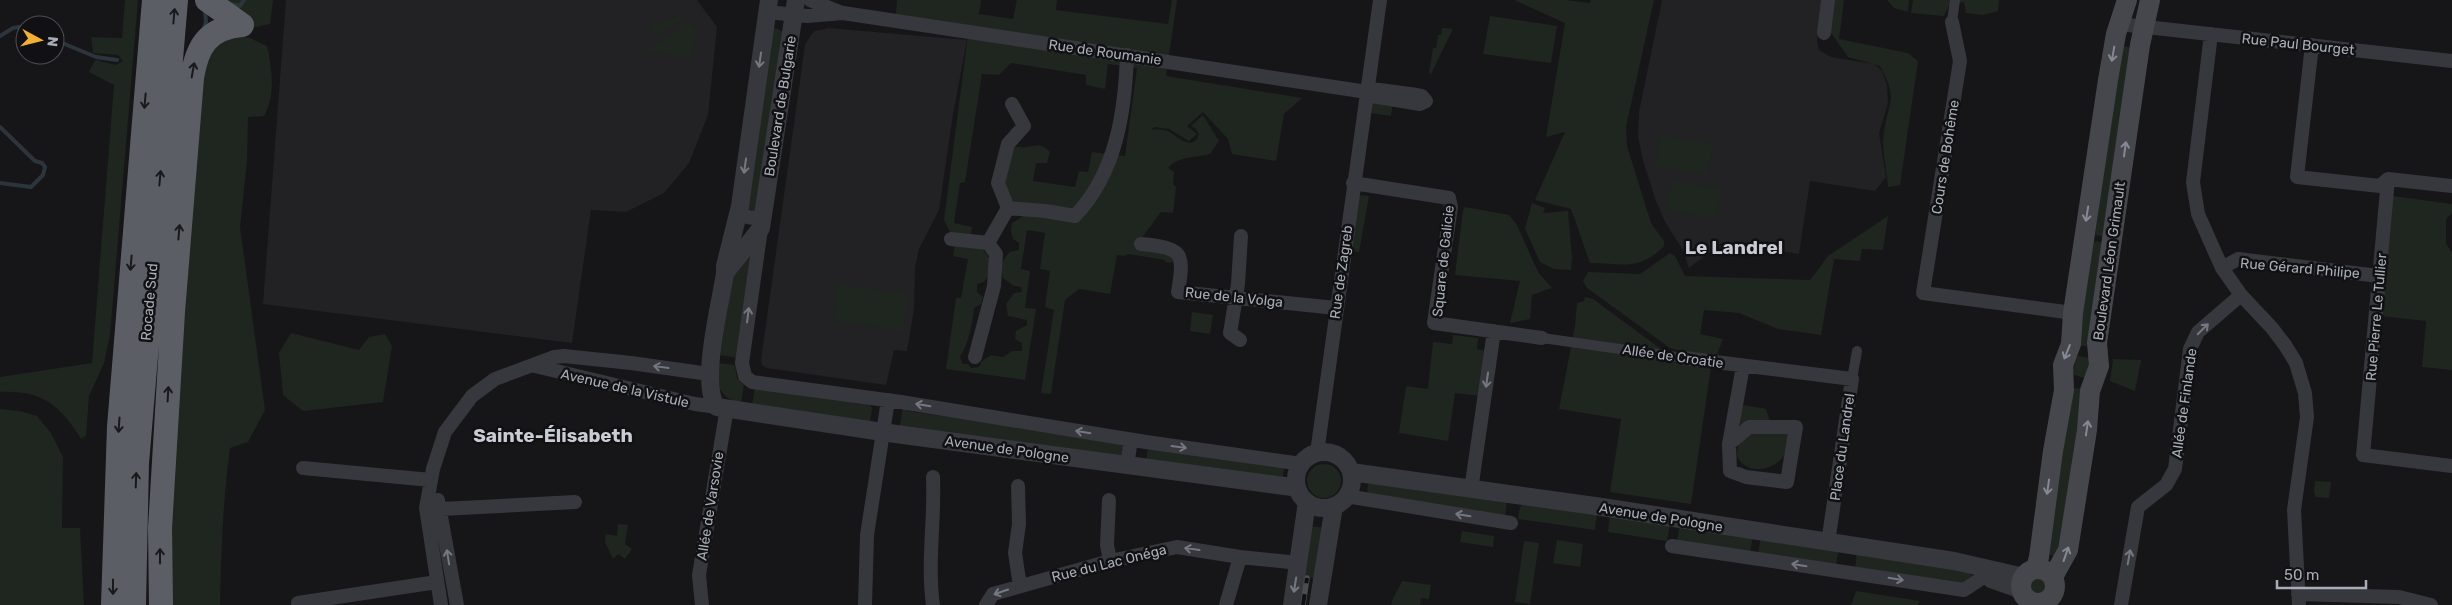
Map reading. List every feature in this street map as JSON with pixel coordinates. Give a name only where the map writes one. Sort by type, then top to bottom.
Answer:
[{"type":"highway","name":"Rocade Sud","points":[[113,605],[119,427],[154,0]]},
{"type":"highway","name":"Rocade Sud","points":[[134,605],[137,463],[176,0]]},
{"type":"highway","points":[[161,605],[160,528],[173,312],[192,78],[197,53],[206,40],[224,29],[242,25],[207,0]]},
{"type":"main road","name":"Boulevard Léon Grimault","points":[[2037,591],[2052,460],[2064,390],[2063,365],[2071,344],[2073,313],[2118,24],[2127,0]]},
{"type":"main road","name":"Boulevard Léon Grimault","points":[[2037,591],[2068,550],[2087,430],[2090,391],[2099,366],[2097,343],[2144,27],[2150,0]]},
{"type":"street","name":"Rue de Roumanie","points":[[810,0],[843,13]]},
{"type":"street","name":"Rue de Zagreb","points":[[1316,453],[1380,0]]},
{"type":"street","points":[[1824,33],[1828,0]]},
{"type":"street","points":[[1952,22],[1955,0]]},
{"type":"street","name":"Rue de Roumanie","points":[[768,6],[795,7],[843,13],[1366,92]]},
{"type":"street","name":"Boulevard de Bulgarie","points":[[722,407],[712,398],[709,374],[727,251],[733,237],[740,206],[768,6]]},
{"type":"street","name":"Boulevard de Bulgarie","points":[[745,376],[742,363],[795,7]]},
{"type":"street","name":"Cours de Bohême","points":[[1952,22],[1960,61],[1923,293],[2073,313]]},
{"type":"street","name":"Rue Paul Bourget","points":[[2118,24],[2452,61]]},
{"type":"street","points":[[2211,34],[2193,182],[2198,214],[2222,268],[2241,295],[2285,345],[2296,363],[2305,393],[2307,417],[2294,510],[2298,600],[2399,597],[2432,605]]},
{"type":"street","points":[[2312,45],[2297,177],[2380,186],[2388,179],[2452,186]]},
{"type":"street","points":[[1008,208],[1074,216],[1102,180],[1110,161],[1126,89],[1127,56]]},
{"type":"street","points":[[1008,208],[998,183],[1008,144],[1024,126],[1012,104]]},
{"type":"street","name":"Rue Pierre Le Tullier","points":[[2388,179],[2363,454],[2452,466]]},
{"type":"street","name":"Square de Galicie","points":[[1353,184],[1449,198],[1451,207],[1434,323],[1494,331]]},
{"type":"street","points":[[740,206],[742,213],[749,218],[758,217],[762,221]]},
{"type":"street","points":[[988,242],[1008,208]]},
{"type":"street","name":"Boulevard de Bulgarie","points":[[725,273],[762,221]]},
{"type":"street","points":[[1240,340],[1230,333],[1241,236]]},
{"type":"street","points":[[951,239],[988,242]]},
{"type":"street","points":[[975,357],[994,286],[996,254],[988,242]]},
{"type":"street","name":"Rue de la Volga","points":[[1141,244],[1168,247],[1176,251],[1182,270],[1178,292],[1336,308]]},
{"type":"street","name":"Rue Gérard Philipe","points":[[2222,268],[2238,259],[2379,276]]},
{"type":"street","name":"Allée de Finlande","points":[[2121,605],[2138,507],[2166,486],[2175,469],[2190,349],[2198,332],[2241,295]]},
{"type":"street","points":[[1471,490],[1494,331]]},
{"type":"street","name":"Allée de Croatie","points":[[1494,331],[1852,380]]},
{"type":"street","name":"Place du Landrel","points":[[1828,543],[1857,351]]},
{"type":"street","name":"Avenue de la Vistule","points":[[441,605],[426,508],[431,480],[444,432],[461,408],[482,387],[495,379],[535,366],[554,357],[564,356],[709,374]]},
{"type":"street","name":"Avenue de la Vistule","points":[[535,366],[695,404],[722,407]]},
{"type":"street","points":[[1729,444],[1749,427],[1796,427],[1787,482],[1746,477],[1730,471],[1729,444],[1743,366]]},
{"type":"street","name":"Avenue de Pologne","points":[[745,376],[752,382],[888,400],[1131,440],[1302,464]]},
{"type":"street","points":[[865,605],[867,535],[888,400]]},
{"type":"street","name":"Avenue de Pologne","points":[[722,407],[883,432],[1292,487],[1302,496]]},
{"type":"street","name":"Allée de Varsovie","points":[[702,605],[699,575],[722,407]]},
{"type":"street","points":[[1127,465],[1131,440]]},
{"type":"street","points":[[1292,605],[1299,563],[1302,496],[1296,476],[1302,464],[1316,453],[1336,455],[1348,465],[1351,472],[1352,486],[1340,503],[1318,605]]},
{"type":"street","points":[[303,468],[431,480],[441,508],[457,605]]},
{"type":"street","name":"Avenue de Pologne","points":[[1351,472],[1602,507],[1970,565],[2037,591]]},
{"type":"street","points":[[933,477],[933,534],[930,558],[933,605]]},
{"type":"street","points":[[1018,486],[1019,524],[1015,553],[1020,586]]},
{"type":"street","points":[[1302,496],[1320,508],[1340,503],[1352,497],[1511,523]]},
{"type":"street","points":[[1109,500],[1107,545],[1110,561]]},
{"type":"street","points":[[441,508],[575,502]]},
{"type":"street","name":"Avenue de Pologne","points":[[1672,546],[1964,590],[1985,576]]},
{"type":"street","name":"Rue du Lac Onéga","points":[[986,605],[993,594],[1110,561],[1177,547],[1240,557],[1299,563]]},
{"type":"street","points":[[1226,605],[1240,557]]},
{"type":"street","name":"Avenue de Pologne","points":[[1970,565],[1998,583],[2037,591]]},
{"type":"street","points":[[298,603],[437,582]]},
{"type":"shaded area","points":[[125,0],[138,0],[110,335],[104,363],[89,396],[86,436],[81,439],[65,417],[48,402],[27,394],[0,392],[0,377],[92,363],[114,85],[89,72],[95,60],[116,65],[123,61],[118,55],[93,53],[91,37],[122,38]]},
{"type":"shaded area","points":[[219,0],[273,0],[270,24],[252,28]]},
{"type":"shaded area","points":[[286,0],[697,0],[717,27],[708,115],[689,163],[664,193],[626,212],[591,210],[572,343],[263,304]]},
{"type":"shaded area","points":[[897,0],[981,0],[979,14],[1013,19],[1017,0],[1057,0],[1056,10],[1168,24],[1172,0],[1177,0],[1166,76],[1302,98],[1284,114],[1276,161],[1232,154],[1228,139],[1203,112],[1187,126],[1197,134],[1189,141],[1169,129],[1155,127],[1151,130],[1165,130],[1181,140],[1192,143],[1199,134],[1191,126],[1203,115],[1219,141],[1210,154],[1182,159],[1168,168],[1174,172],[1173,184],[1176,187],[1173,213],[1161,212],[1141,239],[1172,252],[1173,263],[1128,254],[1125,256],[1117,255],[1110,294],[1079,289],[1065,300],[1051,394],[1041,393],[1054,310],[1045,307],[1050,271],[1040,269],[1045,233],[1027,230],[1021,269],[1030,271],[1025,308],[1036,309],[1025,380],[946,369],[956,298],[961,298],[968,259],[953,256],[955,245],[981,247],[990,259],[987,278],[982,283],[977,284],[977,292],[983,297],[981,304],[974,308],[970,334],[960,357],[963,364],[968,364],[971,368],[979,367],[982,361],[991,355],[1003,357],[1012,351],[1022,351],[1022,343],[1015,339],[1016,331],[1027,325],[1027,320],[1008,316],[1006,304],[1014,293],[1022,292],[1021,287],[1014,286],[1003,278],[1002,270],[1003,261],[1007,255],[1010,252],[1019,250],[1019,243],[1013,239],[1012,223],[1027,214],[1005,194],[1005,176],[1015,147],[1040,146],[1050,152],[1047,163],[1036,163],[1033,181],[1075,187],[1079,171],[1088,172],[1092,152],[1125,156],[1137,68],[1108,64],[1105,89],[1086,85],[1086,75],[1011,63],[999,75],[982,74],[965,182],[960,183],[954,223],[972,227],[970,238],[952,236],[944,220],[969,27],[896,14]]},
{"type":"shaded area","points":[[1514,0],[1566,0],[1590,3],[1591,0],[1654,0],[1626,127],[1627,146],[1651,223],[1664,241],[1664,246],[1646,260],[1630,264],[1590,263],[1571,209],[1535,200],[1565,132],[1546,137],[1565,23]]},
{"type":"shaded area","points":[[1662,0],[1822,0],[1817,41],[1819,50],[1831,57],[1874,64],[1882,71],[1887,85],[1888,103],[1879,133],[1886,177],[1875,191],[1810,181],[1799,254],[1723,242],[1689,268],[1683,250],[1665,222],[1656,201],[1644,164],[1638,137],[1639,112]]},
{"type":"shaded area","points":[[1831,0],[1844,0],[1839,39],[1908,53],[1918,61],[1900,185],[1888,187],[1883,139],[1891,99],[1886,77],[1880,66],[1848,57],[1829,30]]},
{"type":"shaded area","points":[[1887,0],[1909,0],[1908,12],[1894,8]]},
{"type":"shaded area","points":[[1913,0],[1999,0],[1998,11],[1983,15],[1966,13],[1964,2],[1949,5],[1944,16],[1911,13]]},
{"type":"shaded area","points":[[685,14],[686,16],[657,37],[649,27]]},
{"type":"shaded area","points":[[1490,16],[1557,26],[1551,63],[1483,54]]},
{"type":"shaded area","points":[[688,21],[697,29],[692,58],[646,51]]},
{"type":"shaded area","points":[[776,28],[783,32],[759,210],[752,214],[742,204],[773,29]]},
{"type":"shaded area","points":[[829,28],[967,40],[953,114],[939,210],[919,249],[915,267],[914,309],[907,351],[894,350],[886,385],[767,368],[762,365],[761,360],[805,45],[815,31]]},
{"type":"shaded area","points":[[1442,28],[1453,29],[1431,74],[1429,73],[1433,48],[1436,48],[1438,35],[1441,35]]},
{"type":"shaded area","points":[[232,34],[250,38],[267,46],[272,82],[268,108],[264,116],[248,117],[247,162],[240,227],[265,410],[248,442],[230,448],[223,526],[220,605],[172,605],[172,489],[203,63],[217,40]]},
{"type":"shaded area","points":[[2119,46],[2137,48],[2107,237],[2095,235]]},
{"type":"shaded area","points":[[1371,103],[1393,103],[1391,116],[1370,113]]},
{"type":"shaded area","points":[[1660,135],[1713,143],[1708,174],[1655,167]]},
{"type":"shaded area","points":[[1671,181],[1722,188],[1717,218],[1667,211]]},
{"type":"shaded area","points":[[1359,195],[1369,196],[1359,252],[1350,251]]},
{"type":"shaded area","points":[[2393,196],[2452,204],[2452,213],[2446,219],[2446,244],[2452,252],[2452,370],[2422,367],[2426,321],[2381,316]]},
{"type":"shaded area","points":[[1532,203],[1545,208],[1543,213],[1568,211],[1572,257],[1571,270],[1554,269],[1540,262],[1525,229]]},
{"type":"shaded area","points":[[1465,207],[1509,215],[1517,225],[1538,272],[1552,288],[1532,295],[1530,319],[1510,323],[1520,281],[1455,275],[1463,210]]},
{"type":"shaded area","points":[[1888,216],[1883,250],[1862,249],[1860,261],[1834,259],[1821,335],[1778,329],[1739,313],[1704,310],[1700,334],[1723,339],[1715,359],[1670,348],[1587,288],[1583,281],[1588,272],[1640,274],[1670,253],[1675,256],[1685,276],[1810,280],[1828,256]]},
{"type":"shaded area","points":[[2097,241],[2104,243],[2092,347],[2076,345],[2092,243]]},
{"type":"shaded area","points":[[754,246],[737,358],[720,355],[734,266]]},
{"type":"shaded area","points":[[838,284],[909,294],[903,331],[833,321]]},
{"type":"shaded area","points":[[1585,297],[1593,299],[1661,349],[1711,367],[1691,504],[1610,492],[1621,419],[1559,409],[1575,326],[1577,303],[1584,301]]},
{"type":"shaded area","points":[[1192,312],[1213,315],[1210,334],[1190,331]]},
{"type":"shaded area","points":[[291,333],[359,350],[369,337],[385,334],[392,346],[383,402],[303,411],[283,395],[279,353]]},
{"type":"shaded area","points":[[1453,335],[1478,338],[1477,349],[1486,351],[1481,396],[1455,393],[1448,441],[1399,433],[1406,386],[1428,389],[1433,342],[1452,344]]},
{"type":"shaded area","points":[[2078,356],[2091,358],[2087,379],[2072,374],[2072,360]]},
{"type":"shaded area","points":[[2113,359],[2141,360],[2135,391],[2110,381]]},
{"type":"shaded area","points":[[718,363],[735,365],[737,378],[744,385],[741,403],[727,397],[720,389]]},
{"type":"shaded area","points":[[755,387],[870,405],[872,408],[870,423],[752,405]]},
{"type":"shaded area","points":[[2072,388],[2084,389],[2076,459],[2056,557],[2045,553]]},
{"type":"shaded area","points":[[1742,405],[1766,409],[1771,425],[1792,432],[1786,452],[1776,464],[1762,469],[1755,469],[1742,463],[1737,456]]},
{"type":"shaded area","points":[[903,407],[907,408],[907,411],[1126,443],[1124,460],[899,430]]},
{"type":"shaded area","points":[[0,409],[20,411],[37,416],[51,433],[63,457],[62,528],[80,528],[84,605],[0,605]]},
{"type":"shaded area","points":[[1148,447],[1284,467],[1282,482],[1146,464]]},
{"type":"shaded area","points":[[1324,464],[1331,465],[1336,469],[1340,474],[1340,488],[1336,493],[1331,497],[1324,498],[1317,497],[1312,493],[1308,488],[1307,481],[1308,474],[1312,469],[1317,465]]},
{"type":"shaded area","points":[[2315,481],[2331,482],[2329,498],[2316,497],[2314,493]]},
{"type":"shaded area","points":[[1368,483],[1507,499],[1505,516],[1367,495]]},
{"type":"shaded area","points":[[1525,502],[1597,513],[1595,530],[1518,519],[1520,507]]},
{"type":"shaded area","points":[[1610,515],[1670,523],[1667,541],[1608,532]]},
{"type":"shaded area","points":[[618,524],[628,525],[625,544],[632,549],[625,559],[618,554],[613,559],[605,542],[606,534],[617,536]]},
{"type":"shaded area","points":[[1309,526],[1326,528],[1319,579],[1301,576]]},
{"type":"shaded area","points":[[1679,528],[1753,535],[1750,553],[1677,541]]},
{"type":"shaded area","points":[[1462,531],[1494,536],[1493,547],[1460,542]]},
{"type":"shaded area","points":[[1761,536],[1839,548],[1836,566],[1758,554]]},
{"type":"shaded area","points":[[1557,540],[1583,544],[1580,567],[1553,563]]},
{"type":"shaded area","points":[[1524,541],[1539,543],[1530,604],[1515,602]]},
{"type":"shaded area","points":[[1857,551],[1954,565],[1978,579],[1967,585],[1855,569]]},
{"type":"shaded area","points":[[2038,576],[2044,579],[2047,585],[2044,591],[2038,594],[2032,591],[2029,585],[2032,579]]},
{"type":"shaded area","points":[[1402,581],[1431,585],[1429,599],[1421,598],[1420,605],[1391,605]]},
{"type":"shaded area","points":[[1856,591],[1920,601],[1918,605],[1851,605]]},
{"type":"waterway","points":[[230,4],[240,6],[244,0]]},
{"type":"waterway","points":[[204,28],[206,22],[205,11]]},
{"type":"waterway","points":[[0,36],[15,28]]},
{"type":"waterway","points":[[65,44],[96,57],[117,60]]},
{"type":"waterway","points":[[0,127],[35,161],[42,163],[45,167],[43,175],[31,187],[0,183]]},
{"type":"railway","points":[[1303,605],[1307,578]]},
{"type":"district","name":"Le Landrel","points":[[1734,247]]},
{"type":"district","name":"Sainte-Élisabeth","points":[[553,435]]}]
